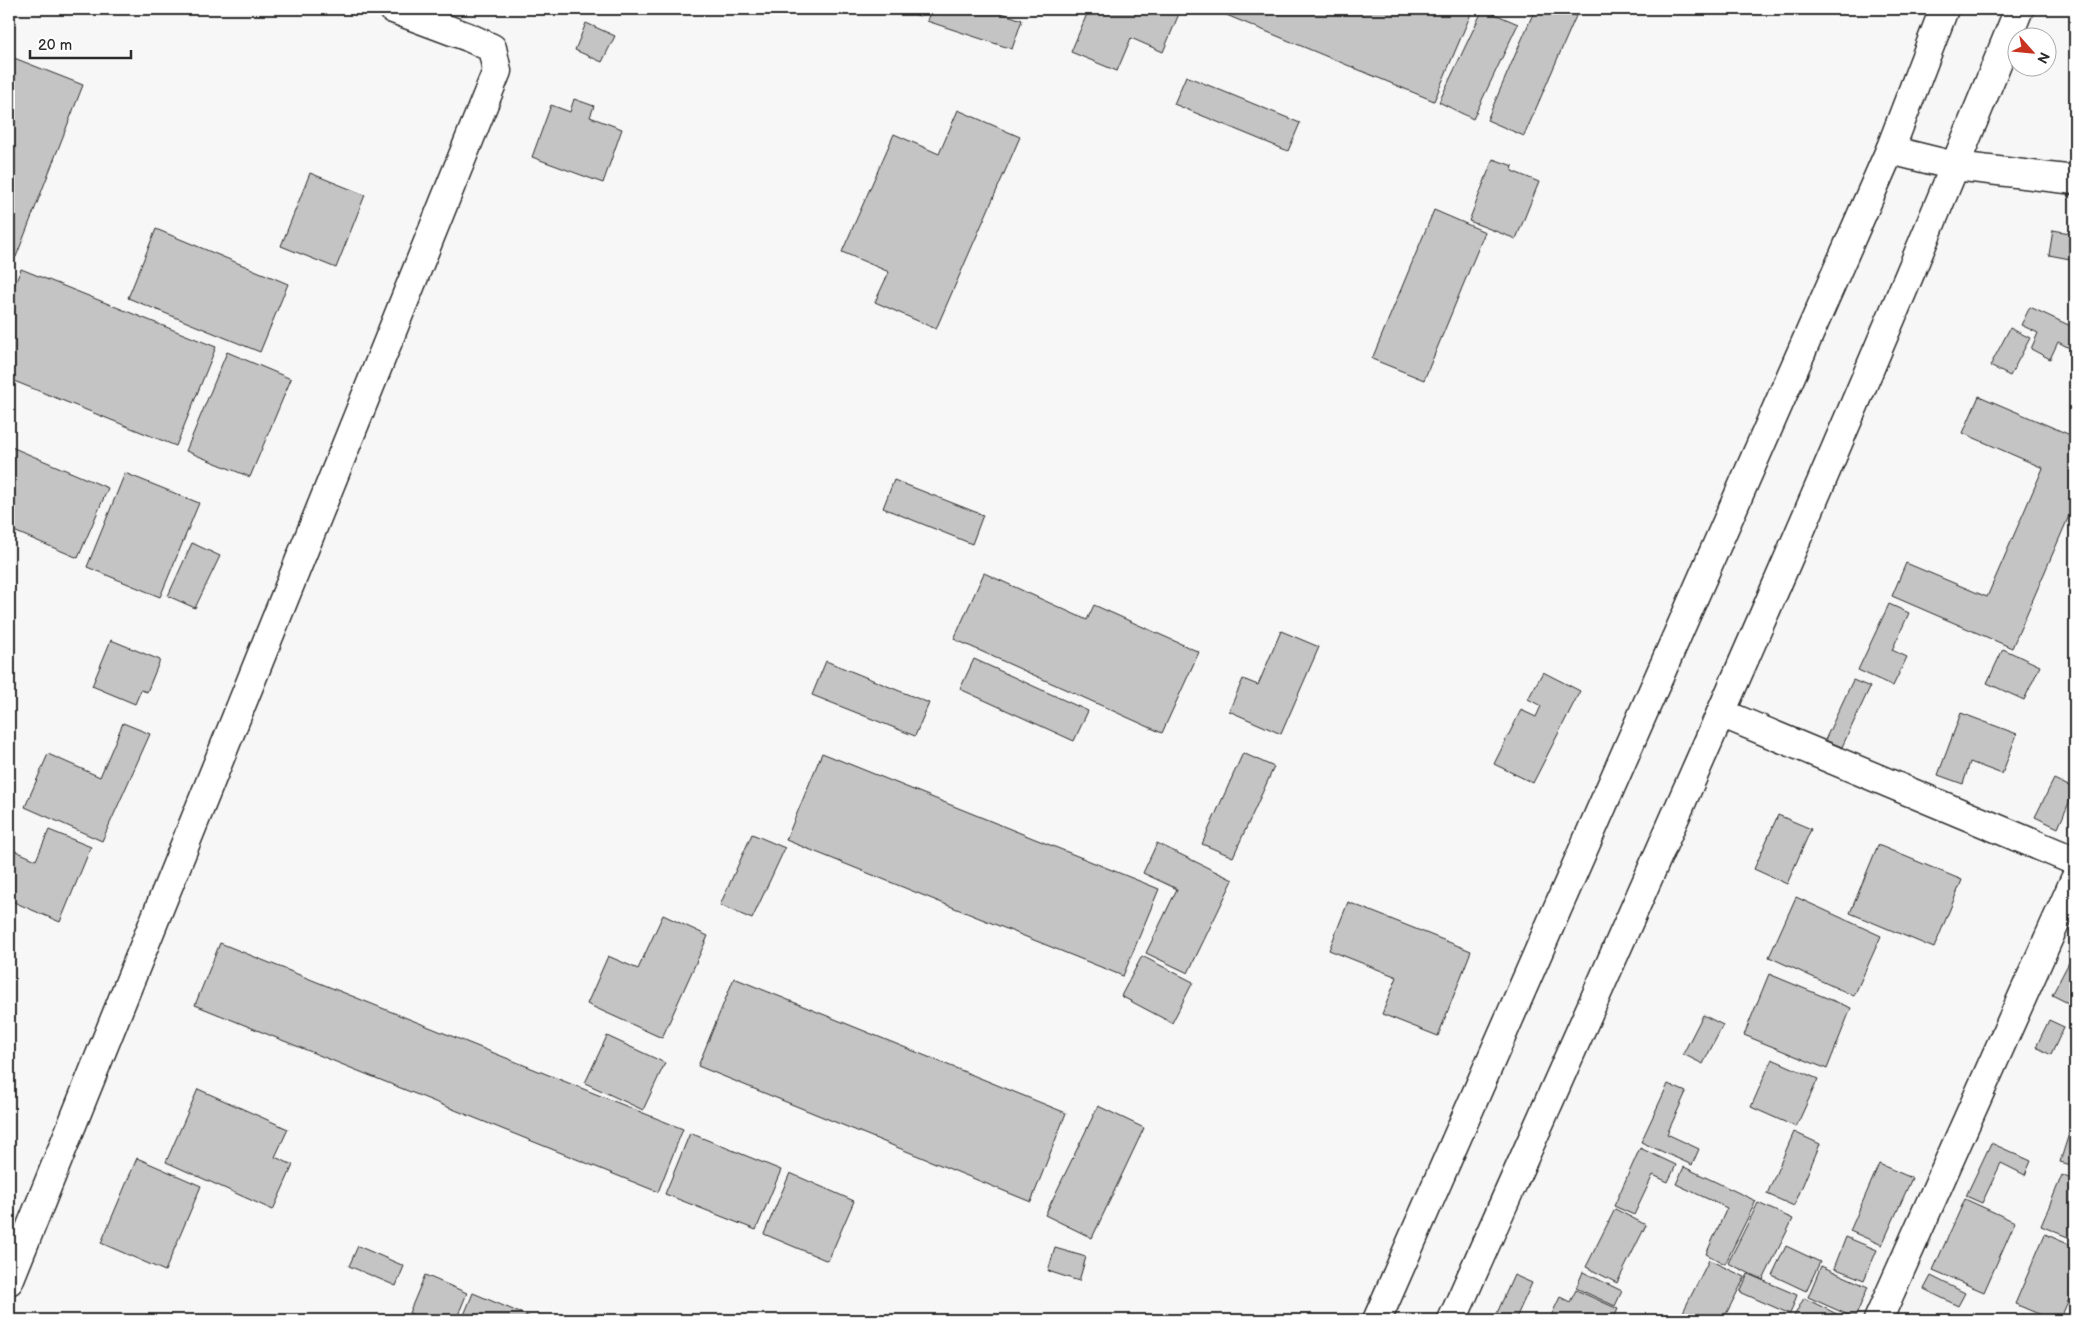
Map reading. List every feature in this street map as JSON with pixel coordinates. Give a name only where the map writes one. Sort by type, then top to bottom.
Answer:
[{"type":"street","points":[[9,1281],[497,71],[492,48],[393,9]]},
{"type":"street","points":[[1377,1320],[1890,150],[1944,9]]},
{"type":"street","points":[[1452,1320],[1721,713],[1955,166],[2019,9]]},
{"type":"street","points":[[1890,150],[1955,166],[2075,180]]},
{"type":"street","points":[[1721,713],[2075,861]]},
{"type":"street","points":[[1878,1320],[2075,879]]},
{"type":"building","points":[[897,9],[922,9],[920,16]]},
{"type":"building","points":[[931,9],[990,9],[1022,20],[1012,49],[927,21]]},
{"type":"building","points":[[1089,9],[1181,9],[1163,52],[1131,38],[1117,71],[1071,52]]},
{"type":"building","points":[[1212,9],[1473,9],[1434,101]]},
{"type":"building","points":[[1483,9],[1518,24],[1473,119],[1439,102]]},
{"type":"building","points":[[1535,9],[1560,9],[1576,16],[1524,136],[1487,120]]},
{"type":"building","points":[[586,23],[615,36],[602,62],[575,50]]},
{"type":"building","points":[[9,56],[83,85],[16,257],[9,255]]},
{"type":"building","points":[[1186,76],[1300,123],[1288,151],[1174,104]]},
{"type":"building","points":[[574,99],[594,106],[590,117],[622,129],[603,183],[532,157],[551,105],[570,112]]},
{"type":"building","points":[[958,110],[1020,137],[936,329],[875,302],[889,272],[842,252],[894,134],[939,154]]},
{"type":"building","points":[[1493,159],[1513,166],[1512,171],[1539,182],[1516,239],[1469,221]]},
{"type":"building","points":[[310,173],[365,195],[336,268],[281,246]]},
{"type":"building","points":[[1434,210],[1485,232],[1424,380],[1372,359]]},
{"type":"building","points":[[156,229],[288,284],[260,352],[128,298]]},
{"type":"building","points":[[2053,230],[2075,234],[2075,260],[2049,255]]},
{"type":"building","points":[[9,265],[13,267],[9,277]]},
{"type":"building","points":[[21,269],[216,347],[176,446],[9,379],[9,299]]},
{"type":"building","points":[[2030,307],[2075,328],[2075,351],[2058,342],[2050,359],[2031,349],[2038,333],[2021,325]]},
{"type":"building","points":[[2010,328],[2030,338],[2010,376],[1990,366]]},
{"type":"building","points":[[227,352],[291,379],[250,477],[186,451]]},
{"type":"building","points":[[1979,396],[2075,437],[2075,502],[2012,648],[1892,596],[1906,563],[1987,597],[2043,468],[1963,433]]},
{"type":"building","points":[[9,446],[108,488],[78,558],[9,529]]},
{"type":"building","points":[[125,473],[199,503],[160,597],[87,567]]},
{"type":"building","points":[[894,480],[983,515],[972,544],[883,508]]},
{"type":"building","points":[[192,543],[220,556],[195,608],[168,596]]},
{"type":"building","points":[[984,573],[1087,620],[1094,605],[1199,652],[1162,733],[954,639]]},
{"type":"building","points":[[1889,604],[1909,613],[1892,650],[1907,657],[1893,686],[1858,670]]},
{"type":"building","points":[[1281,631],[1319,647],[1281,734],[1229,711],[1243,679],[1258,685]]},
{"type":"building","points":[[111,640],[160,660],[147,692],[141,690],[135,704],[92,686]]},
{"type":"building","points":[[2003,649],[2040,666],[2024,700],[1987,683]]},
{"type":"building","points":[[974,659],[1088,711],[1074,741],[960,689]]},
{"type":"building","points":[[826,661],[929,703],[915,736],[812,695]]},
{"type":"building","points":[[1543,672],[1580,691],[1533,783],[1494,764],[1521,710],[1536,717],[1541,706],[1528,699]]},
{"type":"building","points":[[1853,680],[1870,687],[1842,747],[1825,740]]},
{"type":"building","points":[[1961,713],[2017,734],[2002,774],[1970,762],[1963,784],[1938,775]]},
{"type":"building","points":[[123,723],[150,734],[102,841],[25,807],[48,754],[100,777]]},
{"type":"building","points":[[822,753],[1159,889],[1123,976],[786,840]]},
{"type":"building","points":[[1243,753],[1274,767],[1233,857],[1202,844]]},
{"type":"building","points":[[2054,779],[2075,789],[2058,828],[2035,817]]},
{"type":"building","points":[[1778,815],[1811,829],[1787,884],[1754,869]]},
{"type":"building","points":[[49,830],[91,847],[60,922],[9,900],[9,848],[36,860]]},
{"type":"building","points":[[752,834],[785,848],[752,919],[720,905]]},
{"type":"building","points":[[1157,843],[1233,880],[1188,973],[1146,953],[1177,889],[1143,873]]},
{"type":"building","points":[[1878,845],[1962,880],[1934,948],[1850,913]]},
{"type":"building","points":[[1796,897],[1881,936],[1854,996],[1769,957]]},
{"type":"building","points":[[1348,902],[1471,951],[1438,1036],[1382,1014],[1397,977],[1329,950]]},
{"type":"building","points":[[663,915],[708,936],[662,1038],[587,1004],[608,956],[638,969]]},
{"type":"building","points":[[220,943],[683,1129],[658,1192],[195,1005]]},
{"type":"building","points":[[2075,951],[2075,999],[2072,1005],[2052,995]]},
{"type":"building","points":[[1142,956],[1193,982],[1172,1023],[1121,996]]},
{"type":"building","points":[[1769,974],[1851,1008],[1827,1069],[1744,1035]]},
{"type":"building","points":[[734,978],[1066,1113],[1031,1202],[698,1066]]},
{"type":"building","points":[[1703,1015],[1723,1025],[1703,1064],[1683,1054]]},
{"type":"building","points":[[2049,1020],[2064,1027],[2051,1055],[2036,1047]]},
{"type":"building","points":[[607,1036],[665,1063],[643,1110],[585,1083]]},
{"type":"building","points":[[1772,1059],[1818,1079],[1796,1127],[1751,1107]]},
{"type":"building","points":[[1668,1084],[1686,1092],[1667,1134],[1699,1149],[1692,1165],[1641,1142]]},
{"type":"building","points":[[198,1089],[288,1129],[275,1157],[293,1165],[273,1210],[166,1162]]},
{"type":"building","points":[[1098,1106],[1144,1128],[1092,1238],[1045,1215]]},
{"type":"building","points":[[2075,1118],[2075,1166],[2060,1162]]},
{"type":"building","points":[[1794,1132],[1820,1144],[1794,1206],[1767,1194]]},
{"type":"building","points":[[690,1133],[781,1170],[756,1230],[665,1194]]},
{"type":"building","points":[[1991,1143],[2031,1161],[2025,1175],[2001,1163],[1982,1203],[1966,1196]]},
{"type":"building","points":[[1640,1148],[1676,1165],[1668,1182],[1653,1175],[1634,1215],[1614,1206]]},
{"type":"building","points":[[137,1158],[201,1186],[165,1271],[101,1243]]},
{"type":"building","points":[[1879,1164],[1912,1178],[1882,1245],[1850,1231]]},
{"type":"building","points":[[1684,1167],[1756,1201],[1725,1264],[1706,1254],[1727,1208],[1676,1184]]},
{"type":"building","points":[[790,1173],[854,1201],[828,1261],[764,1234]]},
{"type":"building","points":[[2062,1175],[2075,1181],[2075,1240],[2041,1226]]},
{"type":"building","points":[[1965,1199],[2015,1222],[1984,1292],[1933,1270]]},
{"type":"building","points":[[1758,1203],[1793,1219],[1763,1280],[1728,1263]]},
{"type":"building","points":[[1615,1209],[1646,1225],[1617,1283],[1586,1267]]},
{"type":"building","points":[[2045,1234],[2075,1247],[2075,1285],[2060,1320],[2053,1320],[2015,1304]]},
{"type":"building","points":[[1846,1237],[1877,1250],[1864,1280],[1834,1268]]},
{"type":"building","points":[[358,1246],[404,1266],[396,1286],[349,1266]]},
{"type":"building","points":[[1786,1246],[1820,1262],[1806,1291],[1772,1275]]},
{"type":"building","points":[[1055,1248],[1086,1257],[1079,1281],[1048,1271]]},
{"type":"building","points":[[1709,1260],[1745,1277],[1723,1320],[1679,1320]]},
{"type":"building","points":[[1821,1266],[1868,1287],[1855,1318],[1808,1297]]},
{"type":"building","points":[[1583,1272],[1622,1291],[1615,1306],[1576,1288]]},
{"type":"building","points":[[1748,1274],[1797,1295],[1790,1314],[1740,1292]]},
{"type":"building","points":[[425,1275],[467,1293],[456,1320],[427,1320],[409,1313]]},
{"type":"building","points":[[1514,1275],[1532,1283],[1515,1320],[1494,1320]]},
{"type":"building","points":[[1931,1276],[1965,1293],[1958,1306],[1924,1289]]},
{"type":"building","points":[[1576,1290],[1618,1309],[1613,1320],[1549,1320],[1560,1297],[1570,1302]]},
{"type":"building","points":[[473,1293],[537,1320],[462,1320]]},
{"type":"building","points":[[1804,1298],[1847,1319],[1792,1320]]},
{"type":"building","points":[[2022,1314],[2034,1320],[2019,1320]]}]
